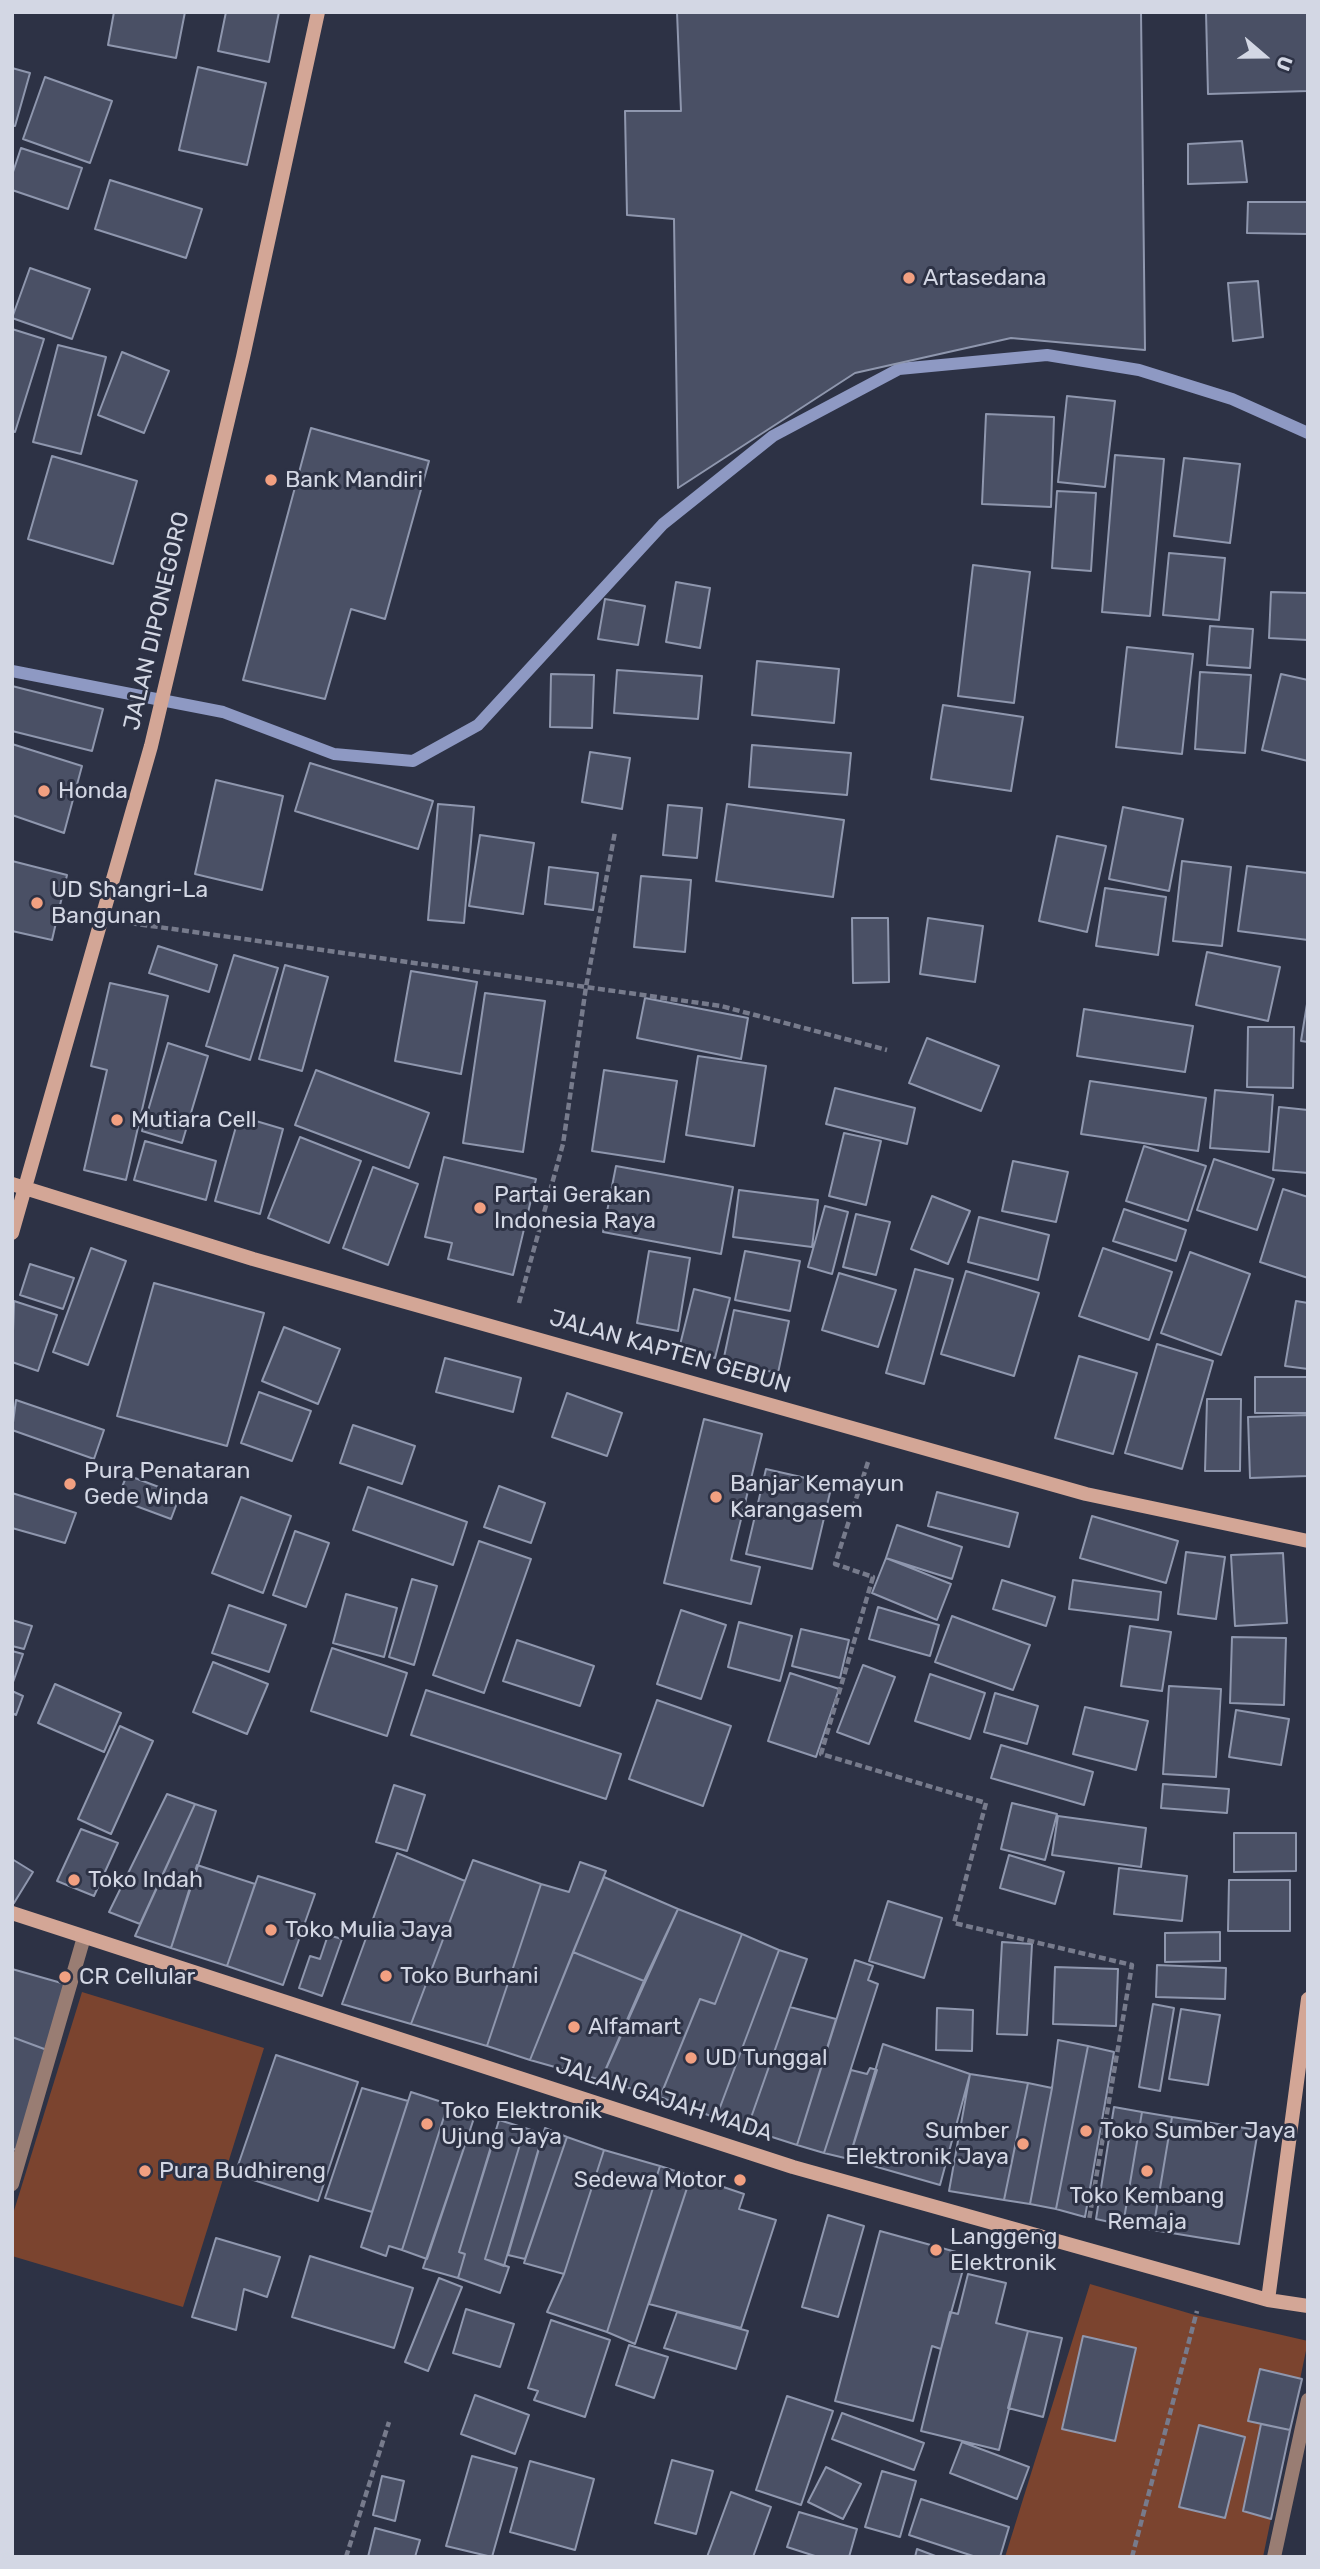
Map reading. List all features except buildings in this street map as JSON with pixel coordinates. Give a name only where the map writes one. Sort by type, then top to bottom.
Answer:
[{"type":"street","name":"JALAN DIPONEGORO","points":[[12,1233],[18,1186],[101,919],[151,746],[243,357],[318,12]]},
{"type":"street","name":"JALAN KAPTEN GEBUN","points":[[18,1186],[253,1259],[1086,1494],[1308,1541]]},
{"type":"street","name":"JALAN GAJAH MADA","points":[[12,1913],[396,2035],[793,2166],[1268,2300],[1308,2306]]},
{"type":"street","points":[[12,2184],[84,1937]]},
{"type":"street","points":[[1268,2300],[1308,1999]]},
{"type":"street","points":[[1274,2557],[1308,2400]]},
{"type":"path","points":[[511,1331],[563,1144],[586,987],[615,832]]},
{"type":"path","points":[[101,919],[721,1006],[887,1050]]},
{"type":"path","points":[[877,1434],[835,1564],[873,1577],[821,1754],[986,1803],[954,1923],[1132,1965],[1085,2248]]},
{"type":"path","points":[[1132,2557],[1195,2315]]},
{"type":"path","points":[[346,2557],[389,2422]]},
{"type":"shaded area","points":[[82,1992],[264,2048],[183,2307],[12,2256],[12,2217]]},
{"type":"shaded area","points":[[1090,2284],[1195,2315],[1308,2341],[1263,2557],[1005,2557]]},
{"type":"waterway","points":[[12,671],[223,712],[334,754],[413,761],[478,725],[663,524],[773,436],[899,369],[1047,355],[1139,370],[1232,399],[1308,433]]},
{"type":"place","name":"Artasedana","points":[[909,278]]},
{"type":"place","name":"Bank Mandiri","points":[[271,480]]},
{"type":"place","name":"Honda","points":[[44,791]]},
{"type":"place","name":"UD Shangri-La Bangunan","points":[[37,903]]},
{"type":"place","name":"Mutiara Cell","points":[[117,1120]]},
{"type":"place","name":"Partai Gerakan Indonesia Raya","points":[[480,1208]]},
{"type":"place","name":"Pura Penataran Gede Winda","points":[[70,1484]]},
{"type":"place","name":"Banjar Kemayun Karangasem","points":[[716,1497]]},
{"type":"place","name":"Toko Indah","points":[[74,1880]]},
{"type":"place","name":"Toko Mulia Jaya","points":[[271,1930]]},
{"type":"place","name":"Toko Burhani","points":[[386,1976]]},
{"type":"place","name":"CR Cellular","points":[[65,1977]]},
{"type":"place","name":"Alfamart","points":[[574,2027]]},
{"type":"place","name":"UD Tunggal","points":[[691,2058]]},
{"type":"place","name":"Toko Elektronik Ujung Jaya","points":[[427,2124]]},
{"type":"place","name":"Toko Sumber Jaya","points":[[1086,2131]]},
{"type":"place","name":"Sumber Elektronik Jaya","points":[[1023,2144]]},
{"type":"place","name":"Pura Budhireng","points":[[145,2171]]},
{"type":"place","name":"Toko Kembang Remaja","points":[[1147,2171]]},
{"type":"place","name":"Sedewa Motor","points":[[740,2180]]},
{"type":"place","name":"Langgeng Elektronik","points":[[936,2250]]}]
